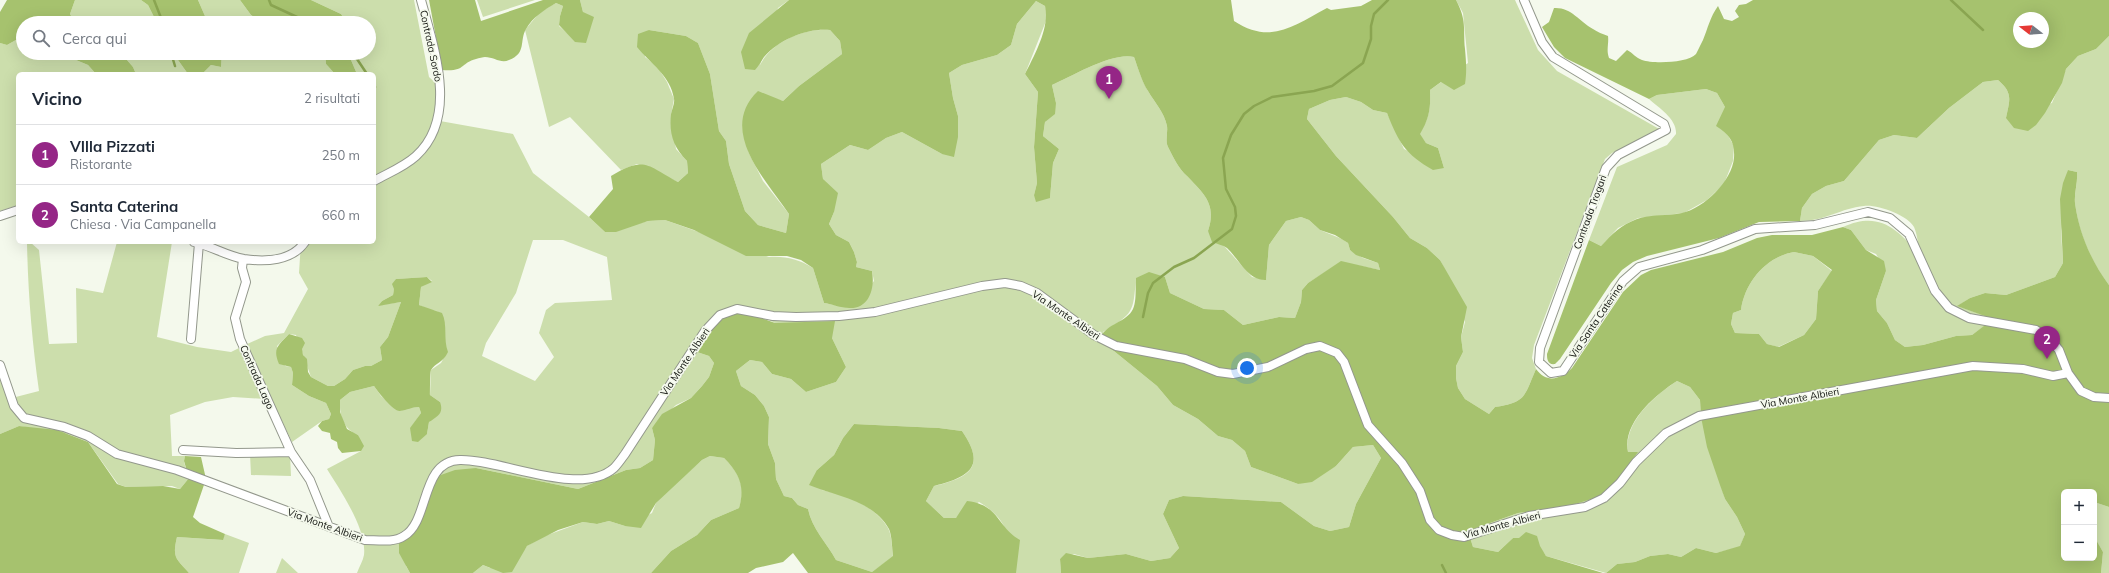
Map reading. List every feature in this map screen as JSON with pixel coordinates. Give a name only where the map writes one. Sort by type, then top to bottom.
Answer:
[{"type":"street","name":"Contrada Sordo","points":[[376,180],[416,156],[430,139],[439,118],[440,83],[421,0]]},
{"type":"street","name":"Contrada Trogari","points":[[1524,0],[1542,42],[1553,57],[1664,124],[1666,130],[1618,155],[1606,168],[1540,348],[1539,362],[1551,373]]},
{"type":"street","points":[[0,216],[16,211]]},
{"type":"street","name":"Via Santa Caterina","points":[[1551,373],[1563,371],[1623,281],[1639,267],[1702,250],[1755,229],[1814,226],[1868,212],[1890,218],[1909,234],[1935,290],[1949,308],[1969,318],[2036,330],[2050,339],[2059,350],[2068,373]]},
{"type":"street","points":[[191,339],[200,244]]},
{"type":"street","points":[[203,244],[243,259],[268,260],[295,254],[303,244]]},
{"type":"street","name":"Contrada Lago","points":[[243,259],[242,268],[246,282],[235,318],[240,339],[291,452],[310,480],[329,527]]},
{"type":"street","name":"Via Monte Albieri","points":[[0,365],[14,406],[24,418],[64,427],[88,436],[117,454],[177,470],[365,540],[387,540],[404,537],[414,526],[426,494],[436,474],[442,467],[456,461],[473,461],[577,480],[599,476],[614,468],[625,454],[705,331],[720,315],[729,310],[748,309],[773,316],[796,318],[839,316],[875,312],[982,286],[1005,283],[1020,286],[1037,293],[1094,336],[1116,346],[1185,359],[1218,372],[1233,374],[1268,367],[1306,349],[1320,346],[1330,349],[1337,353],[1344,362],[1368,425],[1402,463],[1420,491],[1430,520],[1439,530],[1452,535],[1464,537],[1529,516],[1585,507],[1604,498],[1620,483],[1636,462],[1666,433],[1699,416],[1973,366],[2023,369],[2053,376],[2068,373]]},
{"type":"street","points":[[2068,373],[2081,391],[2094,397],[2109,398]]},
{"type":"street","points":[[183,450],[236,453],[291,452]]},
{"type":"green space","points":[[7,0],[75,0],[70,14],[71,16],[16,16],[16,40],[7,45],[0,43],[0,12]]},
{"type":"green space","points":[[75,0],[141,0],[148,5],[154,16],[71,16],[70,14]]},
{"type":"green space","points":[[141,0],[198,0],[205,16],[154,16],[148,5]]},
{"type":"green space","points":[[198,0],[240,0],[252,16],[205,16]]},
{"type":"green space","points":[[240,0],[311,0],[342,16],[252,16]]},
{"type":"green space","points":[[311,0],[414,0],[429,77],[443,90],[440,121],[513,134],[533,173],[589,217],[605,232],[648,221],[665,220],[769,257],[781,257],[797,260],[813,268],[824,303],[850,308],[874,281],[872,271],[856,267],[857,262],[849,242],[836,235],[829,224],[834,212],[823,179],[821,164],[850,145],[868,150],[886,138],[902,132],[942,154],[958,116],[953,98],[949,73],[962,65],[997,55],[1011,45],[1017,24],[1036,1],[1045,6],[1048,16],[1025,74],[1038,92],[1034,147],[1037,183],[1034,195],[1050,198],[1053,163],[1059,149],[1043,136],[1045,122],[1056,103],[1052,85],[1104,61],[1125,56],[1134,57],[1146,87],[1166,121],[1168,147],[1176,163],[1199,188],[1210,206],[1211,214],[1208,231],[1225,247],[1252,277],[1266,280],[1269,245],[1286,221],[1301,217],[1309,220],[1320,230],[1342,239],[1348,243],[1350,250],[1363,258],[1378,263],[1380,270],[1341,262],[1308,283],[1302,290],[1301,302],[1295,318],[1279,317],[1243,325],[1224,310],[1204,309],[1170,293],[1165,277],[1136,278],[1134,299],[1130,311],[1121,320],[1103,332],[1109,347],[1157,386],[1173,405],[1198,419],[1218,436],[1232,440],[1245,451],[1251,467],[1298,484],[1336,466],[1353,447],[1373,445],[1381,458],[1356,504],[1349,527],[1330,531],[1314,526],[1281,502],[1183,496],[1169,500],[1163,514],[1179,548],[1170,558],[1151,561],[1126,554],[1088,558],[1074,554],[1060,559],[1061,573],[1016,573],[1007,532],[997,516],[989,509],[979,502],[956,518],[944,518],[926,501],[934,486],[957,479],[965,475],[970,469],[973,462],[973,454],[962,431],[939,428],[854,424],[843,438],[834,455],[817,470],[822,490],[850,498],[876,513],[888,528],[891,538],[893,557],[872,572],[836,560],[816,529],[808,509],[798,505],[792,498],[784,496],[776,479],[775,463],[768,444],[769,417],[764,406],[755,395],[741,386],[736,371],[750,360],[762,362],[772,374],[791,379],[806,392],[836,382],[846,367],[832,338],[795,323],[775,323],[763,317],[698,347],[697,352],[709,356],[714,363],[709,377],[691,398],[676,405],[652,428],[655,440],[653,460],[640,468],[626,470],[578,489],[476,468],[422,506],[406,566],[410,573],[357,573],[364,555],[364,545],[361,534],[352,510],[327,469],[361,451],[358,435],[349,429],[343,421],[340,411],[340,400],[350,392],[374,386],[381,396],[400,411],[406,408],[419,407],[421,413],[410,429],[427,434],[429,422],[440,402],[430,395],[431,370],[441,363],[447,352],[444,340],[445,325],[437,311],[430,310],[419,305],[421,287],[432,281],[427,277],[396,279],[393,295],[382,301],[379,305],[401,302],[388,337],[380,347],[382,360],[371,366],[365,366],[353,370],[345,379],[334,386],[328,386],[311,377],[296,335],[289,334],[277,346],[285,366],[291,367],[293,373],[292,385],[309,396],[326,403],[331,414],[329,419],[322,421],[292,442],[245,345],[265,336],[284,333],[308,289],[299,273],[301,244],[376,244],[376,72],[356,72],[351,60],[376,60],[376,16],[342,16]],"holes":[[[533,240],[563,240],[607,257],[612,300],[555,303],[546,310],[539,333],[554,357],[535,381],[482,356],[486,343],[516,293]]]},
{"type":"green space","points":[[429,0],[475,0],[481,21],[543,0],[580,0],[583,12],[594,17],[586,43],[575,42],[559,25],[563,6],[556,3],[539,14],[532,21],[524,33],[522,46],[515,57],[506,61],[500,61],[483,57],[471,61],[455,70],[442,70]]},
{"type":"green space","points":[[477,0],[535,0],[483,17]]},
{"type":"green space","points":[[580,0],[789,0],[778,8],[760,65],[772,49],[790,38],[810,31],[830,30],[840,41],[842,54],[799,86],[783,101],[769,97],[748,151],[763,181],[789,214],[786,233],[758,225],[745,211],[729,164],[726,141],[719,131],[710,74],[698,43],[686,36],[649,30],[645,57],[657,66],[667,82],[674,99],[671,115],[676,149],[687,161],[688,173],[678,182],[637,164],[621,170],[570,117],[549,127],[525,30],[540,12],[556,3],[563,6],[559,26],[567,33],[583,12]]},
{"type":"green space","points":[[789,0],[1231,0],[1234,21],[1259,32],[1271,32],[1292,26],[1327,8],[1331,10],[1361,6],[1372,0],[1456,0],[1462,14],[1464,24],[1466,66],[1465,84],[1454,90],[1441,82],[1430,90],[1429,113],[1420,134],[1426,143],[1438,148],[1444,168],[1433,170],[1416,159],[1409,153],[1399,140],[1387,113],[1373,110],[1361,102],[1346,97],[1330,100],[1309,109],[1307,119],[1336,156],[1393,217],[1410,238],[1427,248],[1440,260],[1467,307],[1461,337],[1463,352],[1456,366],[1458,388],[1465,399],[1489,414],[1495,407],[1513,403],[1523,397],[1536,369],[1540,374],[1549,378],[1559,377],[1568,372],[1623,292],[1641,275],[1651,270],[1723,252],[1757,238],[1772,235],[1812,235],[1843,227],[1851,230],[1866,250],[1884,261],[1886,271],[1876,300],[1877,311],[1887,323],[1895,340],[1905,347],[1923,345],[1956,336],[1972,335],[1993,319],[1957,306],[1970,298],[1985,293],[2006,295],[2055,277],[2063,263],[2060,199],[2063,183],[2068,170],[2077,172],[2075,203],[2079,225],[2091,256],[2109,285],[2109,507],[2097,503],[2097,489],[2061,489],[2061,561],[2097,561],[2097,542],[2103,552],[2101,573],[1606,573],[1617,564],[1635,562],[1650,556],[1668,554],[1681,557],[1696,548],[1716,553],[1740,546],[1745,534],[1737,517],[1725,499],[1707,447],[1701,417],[1700,400],[1690,387],[1677,381],[1650,402],[1635,420],[1627,441],[1628,452],[1638,452],[1618,480],[1601,496],[1569,506],[1518,513],[1468,531],[1473,547],[1498,552],[1513,538],[1519,538],[1526,532],[1537,536],[1540,546],[1546,556],[1603,573],[1061,573],[1060,559],[1066,553],[1088,558],[1126,554],[1151,561],[1170,558],[1179,548],[1163,514],[1169,500],[1183,496],[1281,502],[1314,526],[1330,531],[1349,527],[1356,504],[1381,458],[1373,445],[1353,447],[1336,466],[1312,482],[1298,484],[1251,467],[1245,451],[1232,440],[1218,436],[1198,419],[1173,405],[1157,386],[1109,347],[1101,337],[1107,329],[1126,317],[1133,309],[1135,302],[1136,278],[1149,272],[1165,277],[1170,293],[1204,309],[1224,310],[1243,325],[1279,317],[1295,318],[1301,302],[1302,290],[1308,283],[1341,261],[1380,270],[1378,263],[1356,255],[1350,250],[1348,243],[1335,235],[1320,230],[1309,220],[1301,217],[1286,221],[1269,245],[1266,280],[1254,277],[1227,248],[1212,242],[1208,231],[1211,214],[1210,206],[1199,188],[1176,163],[1168,147],[1166,121],[1140,75],[1134,57],[1125,56],[1104,61],[1052,85],[1056,103],[1055,114],[1045,122],[1043,136],[1059,149],[1053,163],[1050,198],[1036,202],[1034,195],[1037,183],[1034,147],[1038,92],[1025,74],[1044,31],[1046,14],[1045,6],[1036,1],[1017,24],[1011,45],[997,55],[962,65],[949,73],[953,98],[958,116],[958,137],[954,157],[942,154],[902,132],[886,138],[868,150],[850,145],[821,164],[823,179],[838,193],[834,212],[829,224],[836,235],[849,242],[857,262],[856,267],[872,271],[872,290],[870,296],[862,305],[849,308],[824,303],[813,268],[801,260],[787,256],[746,256],[694,230],[665,220],[648,221],[616,232],[605,232],[589,217],[613,189],[611,176],[639,164],[653,168],[678,182],[688,173],[687,161],[675,145],[671,134],[671,114],[674,101],[669,83],[637,47],[638,34],[649,30],[686,36],[698,43],[710,74],[719,131],[726,141],[729,164],[745,211],[758,225],[786,233],[789,214],[758,170],[744,138],[742,122],[747,106],[758,91],[783,101],[799,86],[842,54],[840,41],[830,30],[812,31],[794,36],[770,51],[755,70],[745,69],[741,52],[749,33]],"holes":[[[1794,252],[1813,256],[1832,270],[1818,291],[1816,319],[1804,335],[1779,347],[1767,344],[1759,334],[1735,333],[1731,324],[1733,313],[1741,310],[1747,290],[1758,272],[1774,259]]]},
{"type":"green space","points":[[1456,0],[1515,0],[1538,50],[1557,71],[1661,130],[1612,153],[1605,159],[1534,345],[1532,358],[1536,369],[1529,386],[1523,397],[1513,403],[1495,407],[1489,414],[1465,399],[1458,388],[1456,366],[1463,352],[1461,337],[1465,322],[1448,276],[1440,260],[1427,248],[1410,238],[1393,217],[1336,156],[1307,119],[1309,109],[1330,100],[1346,97],[1361,102],[1373,110],[1387,113],[1404,149],[1444,168],[1438,148],[1426,143],[1419,134],[1429,113],[1430,90],[1468,63],[1463,13]]},
{"type":"green space","points":[[1753,0],[2109,0],[2109,36],[2096,49],[2078,56],[2066,69],[2062,83],[2045,113],[2036,125],[2028,131],[2014,128],[2006,118],[2009,106],[2009,97],[2003,85],[1998,80],[1983,82],[1949,108],[1917,138],[1894,135],[1879,140],[1844,181],[1826,186],[1812,194],[1802,208],[1800,221],[1759,222],[1719,238],[1647,256],[1633,262],[1622,270],[1611,283],[1560,359],[1555,364],[1549,363],[1547,354],[1589,240],[1601,246],[1617,230],[1637,219],[1648,216],[1682,213],[1699,206],[1716,192],[1728,176],[1734,158],[1734,148],[1731,139],[1716,126],[1725,107],[1717,93],[1706,89],[1657,95],[1649,99],[1565,58],[1554,47],[1542,27],[1549,22],[1554,8],[1560,8],[1570,12],[1588,26],[1608,36],[1609,58],[1616,61],[1627,50],[1642,60],[1670,62],[1686,59],[1696,54],[1711,18],[1718,6],[1724,19],[1732,21],[1739,17],[1735,11],[1739,5],[1746,4]]},
{"type":"green space","points":[[2109,36],[2109,285],[2096,266],[2086,246],[2079,225],[2075,203],[2077,172],[2068,170],[2061,231],[2063,263],[2055,277],[2006,295],[1985,293],[1970,298],[1958,306],[1994,319],[1972,335],[1956,336],[1923,345],[1905,347],[1895,340],[1887,323],[1877,311],[1876,300],[1886,271],[1876,254],[1866,250],[1851,230],[1843,227],[1856,222],[1867,221],[1886,225],[1902,237],[1919,254],[1918,240],[1914,227],[1905,218],[1891,211],[1876,207],[1856,207],[1818,219],[1800,221],[1802,208],[1812,194],[1826,186],[1844,181],[1879,140],[1894,135],[1917,138],[1949,108],[1983,82],[1998,80],[2006,89],[2009,101],[2006,118],[2052,103],[2066,69],[2078,56],[2096,49]]},
{"type":"green space","points":[[16,40],[16,60],[76,60],[88,65],[94,72],[16,72],[16,206],[0,211],[0,43],[7,45]]},
{"type":"green space","points":[[76,60],[127,60],[135,72],[94,72],[88,65]]},
{"type":"green space","points":[[127,60],[178,60],[187,72],[135,72]]},
{"type":"green space","points":[[178,60],[222,60],[221,67],[211,65],[204,72],[187,72]]},
{"type":"green space","points":[[222,60],[326,60],[326,64],[333,72],[204,72],[211,65],[221,67]]},
{"type":"green space","points":[[326,60],[351,60],[356,72],[333,72],[326,64]]},
{"type":"green space","points":[[1706,89],[1717,93],[1725,107],[1726,132],[1734,146],[1733,161],[1724,184],[1707,200],[1684,213],[1638,218],[1618,228],[1601,246],[1589,240],[1617,167],[1667,145],[1676,134],[1674,123],[1671,119],[1649,99],[1657,95]]},
{"type":"green space","points":[[27,244],[32,244],[39,250],[49,344],[77,343],[76,288],[103,293],[116,244],[172,244],[157,337],[197,347],[231,352],[241,347],[265,399],[233,397],[205,402],[170,415],[172,456],[185,456],[184,462],[189,478],[180,489],[172,486],[126,487],[118,484],[88,442],[68,434],[19,426],[0,434],[0,374],[8,399],[39,391],[29,299]]},
{"type":"green space","points":[[1794,252],[1813,256],[1832,271],[1818,291],[1816,319],[1804,335],[1778,347],[1767,344],[1759,334],[1735,333],[1731,324],[1733,313],[1741,310],[1747,290],[1758,272],[1774,259]]},
{"type":"green space","points":[[427,277],[432,282],[421,287],[419,305],[442,313],[445,322],[448,352],[444,359],[431,370],[430,395],[440,402],[441,412],[429,422],[427,434],[418,442],[412,441],[410,428],[421,413],[419,407],[400,411],[397,410],[386,401],[374,386],[350,392],[340,400],[340,412],[347,429],[358,435],[364,446],[361,451],[342,453],[338,448],[337,442],[331,439],[330,433],[322,431],[318,426],[322,421],[329,419],[331,414],[326,403],[309,396],[292,385],[293,373],[291,367],[279,364],[276,350],[289,334],[302,338],[305,343],[302,349],[303,355],[307,359],[308,372],[311,377],[328,386],[334,386],[345,379],[353,370],[365,366],[371,366],[382,360],[380,347],[388,337],[401,302],[378,306],[382,301],[393,295],[394,289],[392,284],[396,279]]},
{"type":"green space","points":[[732,313],[748,313],[775,323],[835,321],[832,338],[846,367],[836,382],[806,392],[791,379],[772,374],[762,362],[750,360],[736,371],[741,386],[755,395],[764,406],[769,417],[768,444],[775,463],[776,479],[784,496],[792,498],[798,505],[808,509],[816,529],[836,560],[872,572],[893,556],[891,535],[882,519],[864,505],[809,485],[817,470],[834,455],[843,438],[854,424],[939,428],[962,431],[973,454],[973,462],[970,469],[957,479],[934,486],[926,501],[944,518],[956,518],[967,501],[978,503],[992,511],[1006,529],[1020,540],[1016,573],[808,573],[793,553],[783,562],[756,568],[748,573],[651,573],[671,551],[697,535],[711,520],[739,508],[741,500],[741,487],[737,475],[724,458],[710,456],[702,460],[656,503],[641,528],[625,526],[609,521],[597,524],[583,522],[558,530],[527,546],[512,572],[503,573],[483,565],[473,573],[410,573],[399,553],[399,538],[408,530],[422,506],[422,494],[429,481],[438,476],[455,470],[476,468],[578,489],[626,470],[640,468],[653,460],[655,440],[652,428],[662,414],[691,398],[709,377],[714,363],[709,356],[697,352],[706,334],[715,324]]},
{"type":"green space","points":[[1677,381],[1690,387],[1700,400],[1701,417],[1725,499],[1737,517],[1745,534],[1740,547],[1716,553],[1696,548],[1681,557],[1668,554],[1650,556],[1635,562],[1617,564],[1606,573],[1546,556],[1540,548],[1532,542],[1523,539],[1513,538],[1498,552],[1473,547],[1468,531],[1518,513],[1578,503],[1637,452],[1628,452],[1630,431],[1636,420],[1642,411],[1659,394]]},
{"type":"green space","points":[[19,426],[57,430],[88,442],[117,484],[126,487],[163,486],[180,489],[189,478],[184,461],[185,456],[201,457],[206,479],[193,517],[200,523],[225,534],[223,540],[177,537],[175,549],[176,557],[189,573],[0,573],[0,434]]},
{"type":"green space","points":[[250,454],[290,454],[291,476],[251,475]]},
{"type":"green space","points":[[710,456],[724,458],[738,475],[742,487],[739,508],[711,520],[697,535],[671,551],[651,573],[473,573],[483,565],[490,568],[520,556],[527,546],[542,537],[583,522],[597,524],[609,521],[625,526],[652,513],[656,503],[664,494],[702,460]]},
{"type":"green space","points":[[2097,503],[2109,507],[2109,573],[2101,573],[2103,552],[2097,542]]},
{"type":"green space","points":[[225,534],[249,543],[239,573],[189,573],[178,561],[175,554],[177,537],[222,540]]},
{"type":"green space","points":[[282,558],[298,573],[276,573]]},
{"type":"waterway","points":[[154,0],[160,16]]},
{"type":"waterway","points":[[269,0],[271,5],[295,16]]},
{"type":"waterway","points":[[1143,317],[1148,293],[1153,283],[1174,267],[1194,258],[1232,229],[1236,216],[1235,207],[1226,189],[1223,158],[1231,135],[1244,114],[1254,106],[1272,97],[1314,91],[1332,86],[1363,63],[1371,39],[1371,26],[1374,14],[1388,0]]},
{"type":"waterway","points":[[1951,0],[1983,30]]},
{"type":"waterway","points":[[173,60],[175,66]]},
{"type":"waterway","points":[[358,60],[366,72]]},
{"type":"waterway","points":[[1442,565],[1446,573]]},
{"type":"place","name":"VIlla Pizzati","points":[[1109,99]]},
{"type":"place","name":"Santa Caterina","points":[[2047,359]]}]
